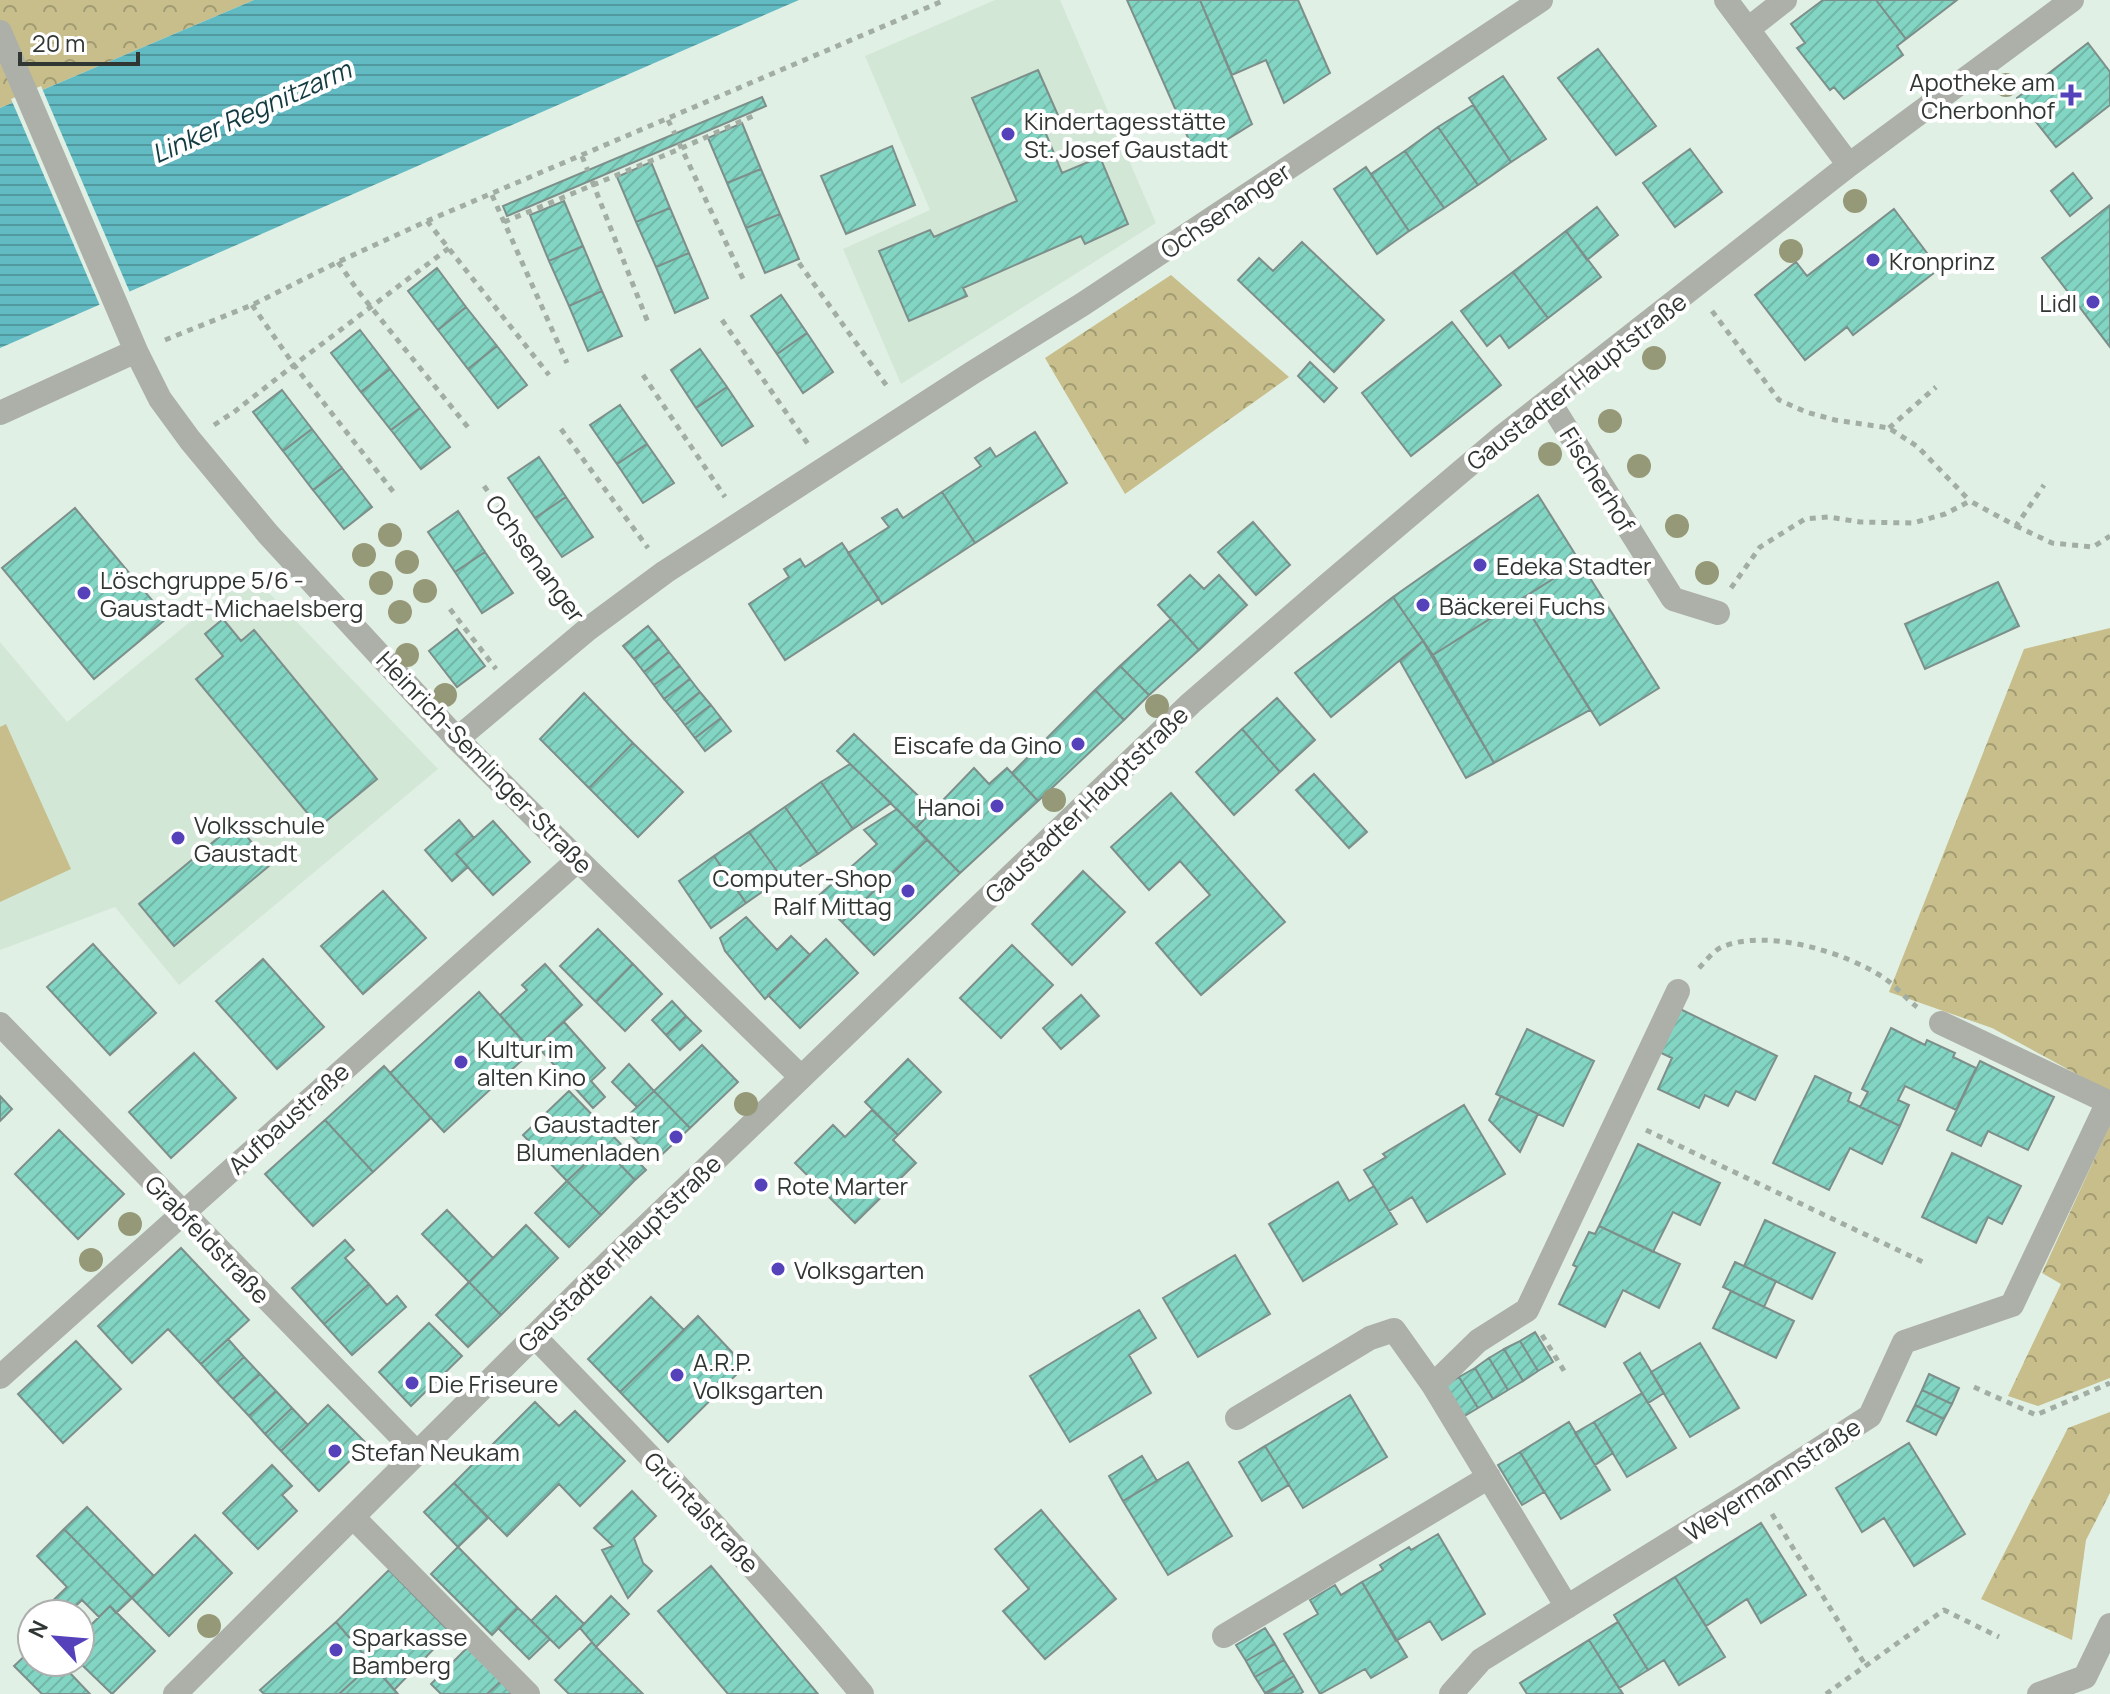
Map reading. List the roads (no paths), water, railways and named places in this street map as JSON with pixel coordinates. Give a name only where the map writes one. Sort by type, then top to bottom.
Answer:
[{"type":"street","name":"Ochsenanger","points":[[457,739],[588,629],[665,572],[1083,304],[1541,0]]},
{"type":"street","points":[[1726,0],[1849,165]]},
{"type":"street","points":[[1748,29],[1785,0]]},
{"type":"street","name":"Gaustadter Hauptstraße","points":[[175,1694],[534,1336],[1191,703],[1503,436],[1849,165],[2072,0]]},
{"type":"street","name":"Heinrich-Semlinger-Straße","points":[[0,32],[136,351],[160,399],[190,440],[258,522],[457,739],[801,1077]]},
{"type":"street","points":[[0,413],[136,351]]},
{"type":"street","name":"Fischerhof","points":[[1549,401],[1673,599],[1718,613]]},
{"type":"street","name":"Aufbaustraße","points":[[0,1377],[578,860]]},
{"type":"street","points":[[1433,1385],[1478,1341],[1527,1310],[1678,991]]},
{"type":"street","name":"Weyermannstraße","points":[[1451,1694],[1481,1660],[1870,1416],[1904,1342],[2012,1305],[2108,1102],[1941,1023]]},
{"type":"street","name":"Grabfeldstraße","points":[[0,1024],[417,1453]]},
{"type":"street","points":[[1237,1418],[1370,1338],[1394,1330],[1433,1385],[1567,1607]]},
{"type":"street","name":"Grüntalstraße","points":[[534,1336],[743,1556],[862,1694]]},
{"type":"street","points":[[1224,1636],[1489,1477]]},
{"type":"street","points":[[353,1517],[528,1694]]},
{"type":"street","points":[[2039,1694],[2085,1677],[2110,1625]]},
{"type":"water","name":"Linker Regnitzarm","points":[[254,0],[799,0],[0,348],[0,108]]},
{"type":"place","name":"Apotheke am Cherbonhof","points":[[2071,95]]},
{"type":"place","name":"Kindertagesstätte St. Josef Gaustadt","points":[[1008,134]]},
{"type":"place","name":"Kronprinz","points":[[1873,260]]},
{"type":"place","name":"Lidl","points":[[2093,302]]},
{"type":"place","name":"Edeka Stadter","points":[[1480,565]]},
{"type":"place","name":"Löschgruppe 5/6 - Gaustadt-Michaelsberg","points":[[84,593]]},
{"type":"place","name":"Bäckerei Fuchs","points":[[1423,605]]},
{"type":"place","name":"Eiscafe da Gino","points":[[1078,744]]},
{"type":"place","name":"Hanoi","points":[[997,806]]},
{"type":"place","name":"Volksschule Gaustadt","points":[[178,838]]},
{"type":"place","name":"Computer-Shop Ralf Mittag","points":[[908,891]]},
{"type":"place","name":"Kultur im alten Kino","points":[[461,1062]]},
{"type":"place","name":"Gaustadter Blumenladen","points":[[676,1137]]},
{"type":"place","name":"Rote Marter","points":[[761,1185]]},
{"type":"place","name":"Volksgarten","points":[[778,1269]]},
{"type":"place","name":"A.R.P. Volksgarten","points":[[677,1375]]},
{"type":"place","name":"Die Friseure","points":[[412,1383]]},
{"type":"place","name":"Stefan Neukam","points":[[335,1451]]},
{"type":"place","name":"Sparkasse Bamberg","points":[[336,1650]]}]
